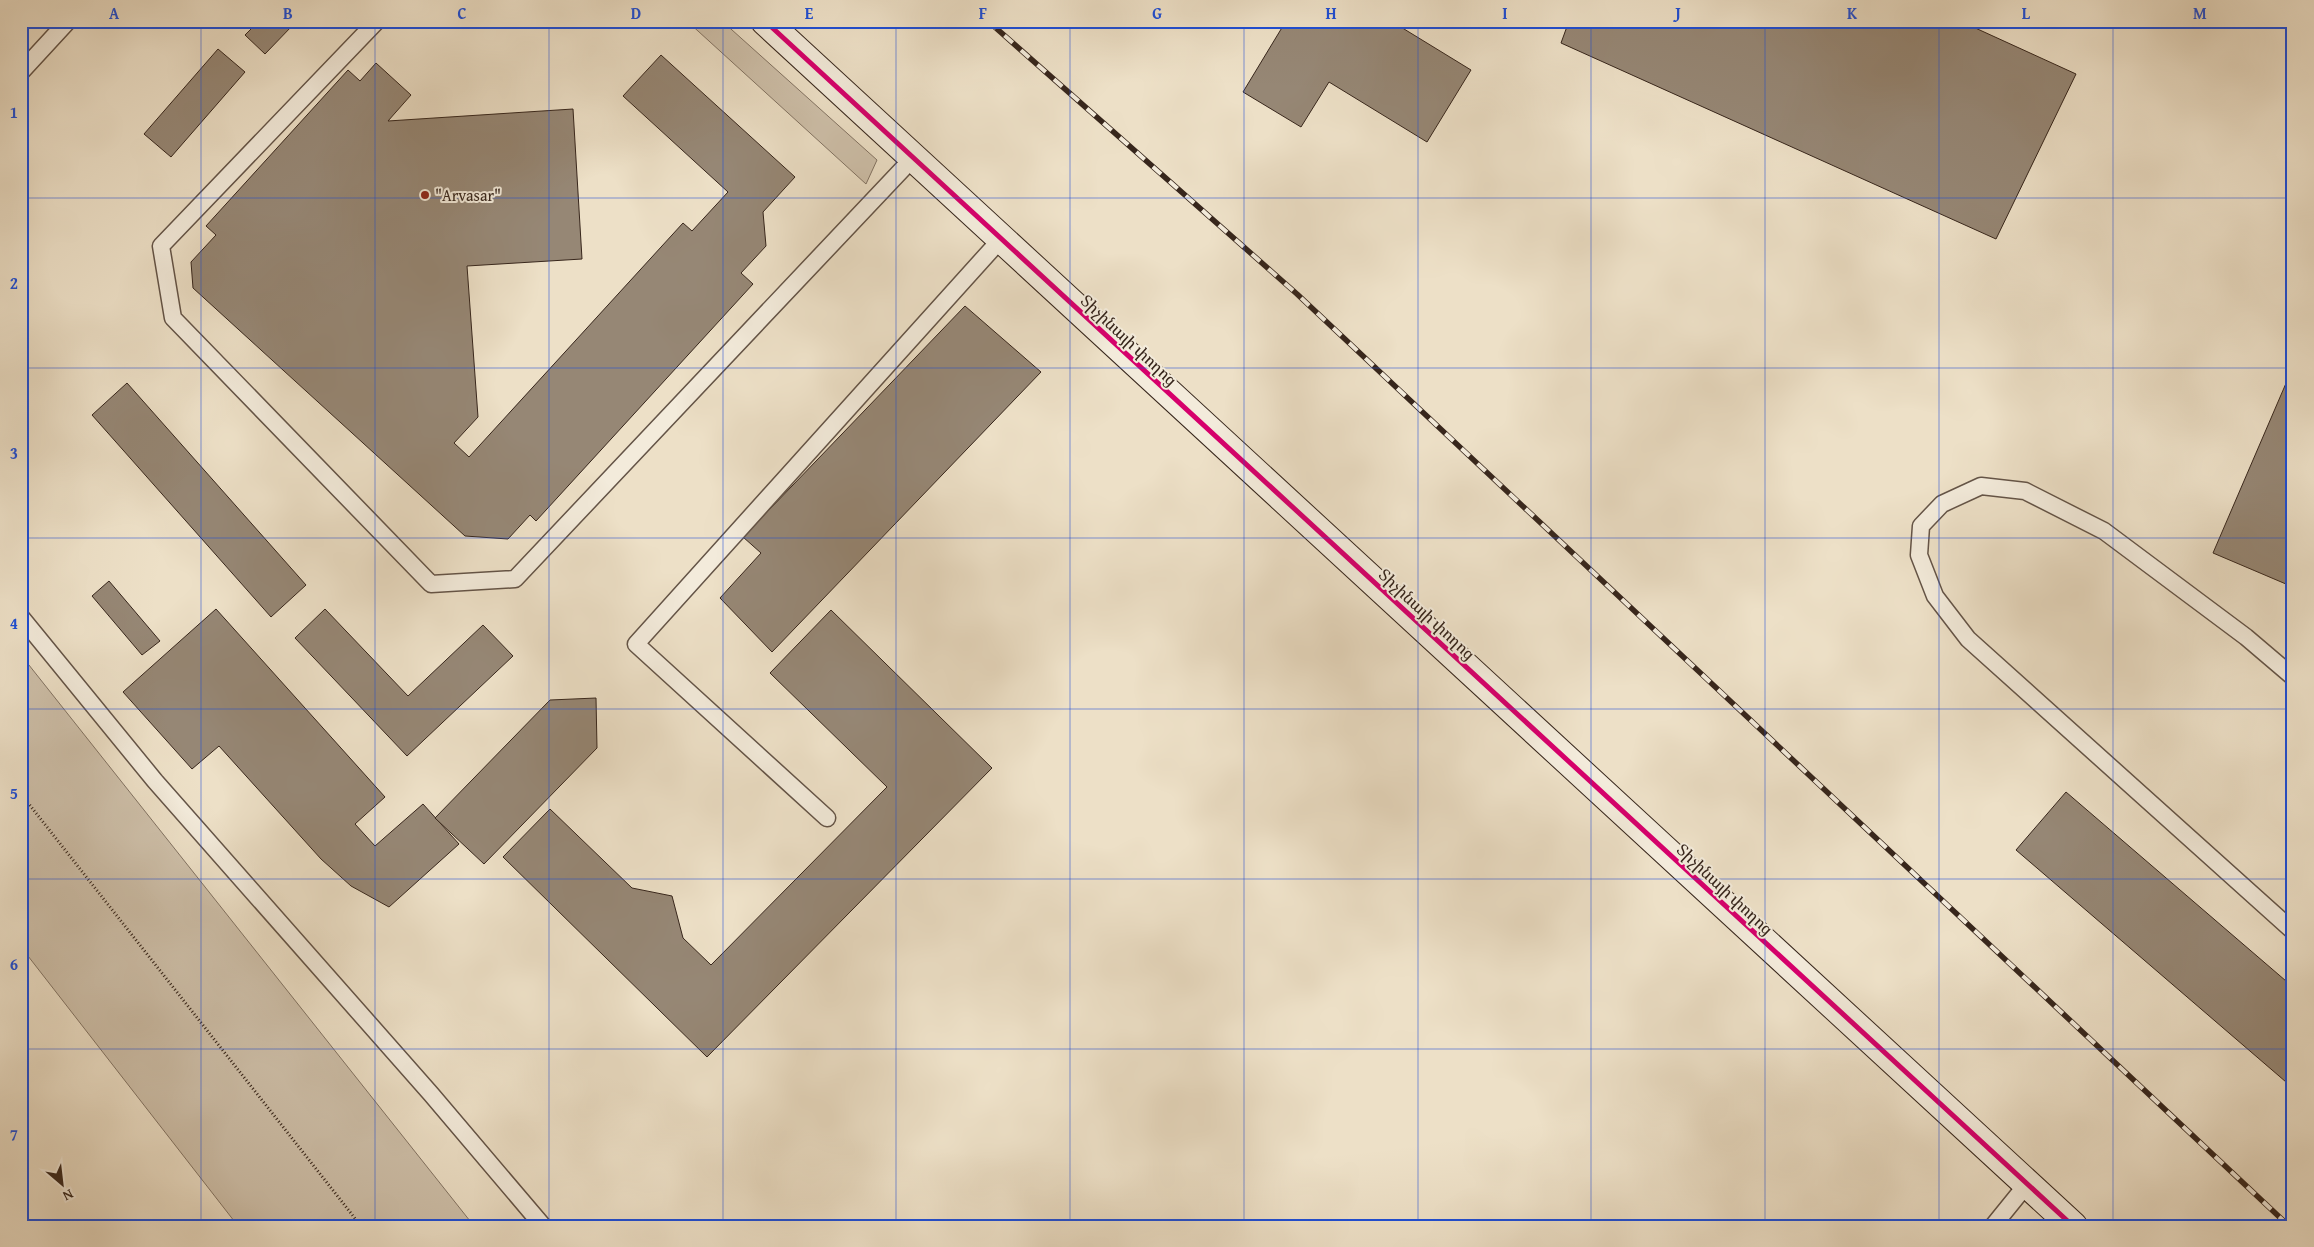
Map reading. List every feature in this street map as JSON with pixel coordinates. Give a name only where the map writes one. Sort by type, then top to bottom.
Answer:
[{"type":"street","name":"Տիչինայի փողոց","points":[[765,21],[2073,1226]]},
{"type":"lane","points":[[21,72],[68,21]]},
{"type":"lane","points":[[377,21],[161,246],[173,318],[431,584],[514,579],[913,158]]},
{"type":"lane","points":[[827,818],[636,644],[1001,239]]},
{"type":"lane","points":[[2293,677],[2246,637],[2104,531],[2025,491],[1981,486],[1942,504],[1921,526],[1919,555],[1935,596],[1968,639],[2293,931]]},
{"type":"lane","points":[[21,617],[155,781],[431,1094],[543,1226]]},
{"type":"lane","points":[[1993,1226],[2027,1184]]},
{"type":"path","points":[[21,794],[361,1226]]},
{"type":"shaded area","points":[[687,21],[722,21],[877,160],[866,184]]},
{"type":"shaded area","points":[[21,655],[474,1226],[238,1226],[21,947]]},
{"type":"building","points":[[259,21],[287,21],[292,26],[265,54],[245,35]]},
{"type":"building","points":[[1286,21],[1391,21],[1471,70],[1427,142],[1329,82],[1301,127],[1243,92]]},
{"type":"building","points":[[1569,21],[1960,21],[2076,74],[1996,239],[1561,43]]},
{"type":"building","points":[[218,49],[245,72],[171,157],[144,134]]},
{"type":"building","points":[[661,55],[795,177],[763,212],[766,246],[741,273],[753,284],[536,521],[530,515],[508,539],[465,536],[193,288],[191,262],[216,235],[206,226],[348,70],[360,81],[376,63],[411,95],[388,121],[573,109],[582,259],[467,266],[478,417],[454,443],[469,457],[683,223],[692,231],[728,192],[623,96]]},
{"type":"building","points":[[965,306],[1041,372],[772,652],[720,598],[761,553],[743,537]]},
{"type":"building","points":[[2293,367],[2293,587],[2213,553]]},
{"type":"building","points":[[127,383],[306,585],[271,617],[92,415]]},
{"type":"building","points":[[109,581],[160,641],[142,655],[92,596]]},
{"type":"building","points":[[216,609],[385,797],[355,824],[375,846],[423,804],[459,844],[389,907],[351,886],[321,859],[219,746],[192,769],[123,692]]},
{"type":"building","points":[[325,609],[408,696],[483,625],[513,656],[407,756],[295,638]]},
{"type":"building","points":[[831,610],[992,768],[707,1057],[503,857],[550,809],[632,888],[672,896],[683,938],[711,965],[887,787],[770,673]]},
{"type":"building","points":[[596,698],[597,748],[484,864],[435,818],[550,700]]},
{"type":"building","points":[[2066,792],[2293,987],[2293,1088],[2016,850]]},
{"type":"railway","points":[[988,21],[1297,294],[2289,1226]]},
{"type":"cycle path","points":[[765,21],[2073,1226]]},
{"type":"place","name":"\"Arvasar\"","points":[[425,195]]}]
